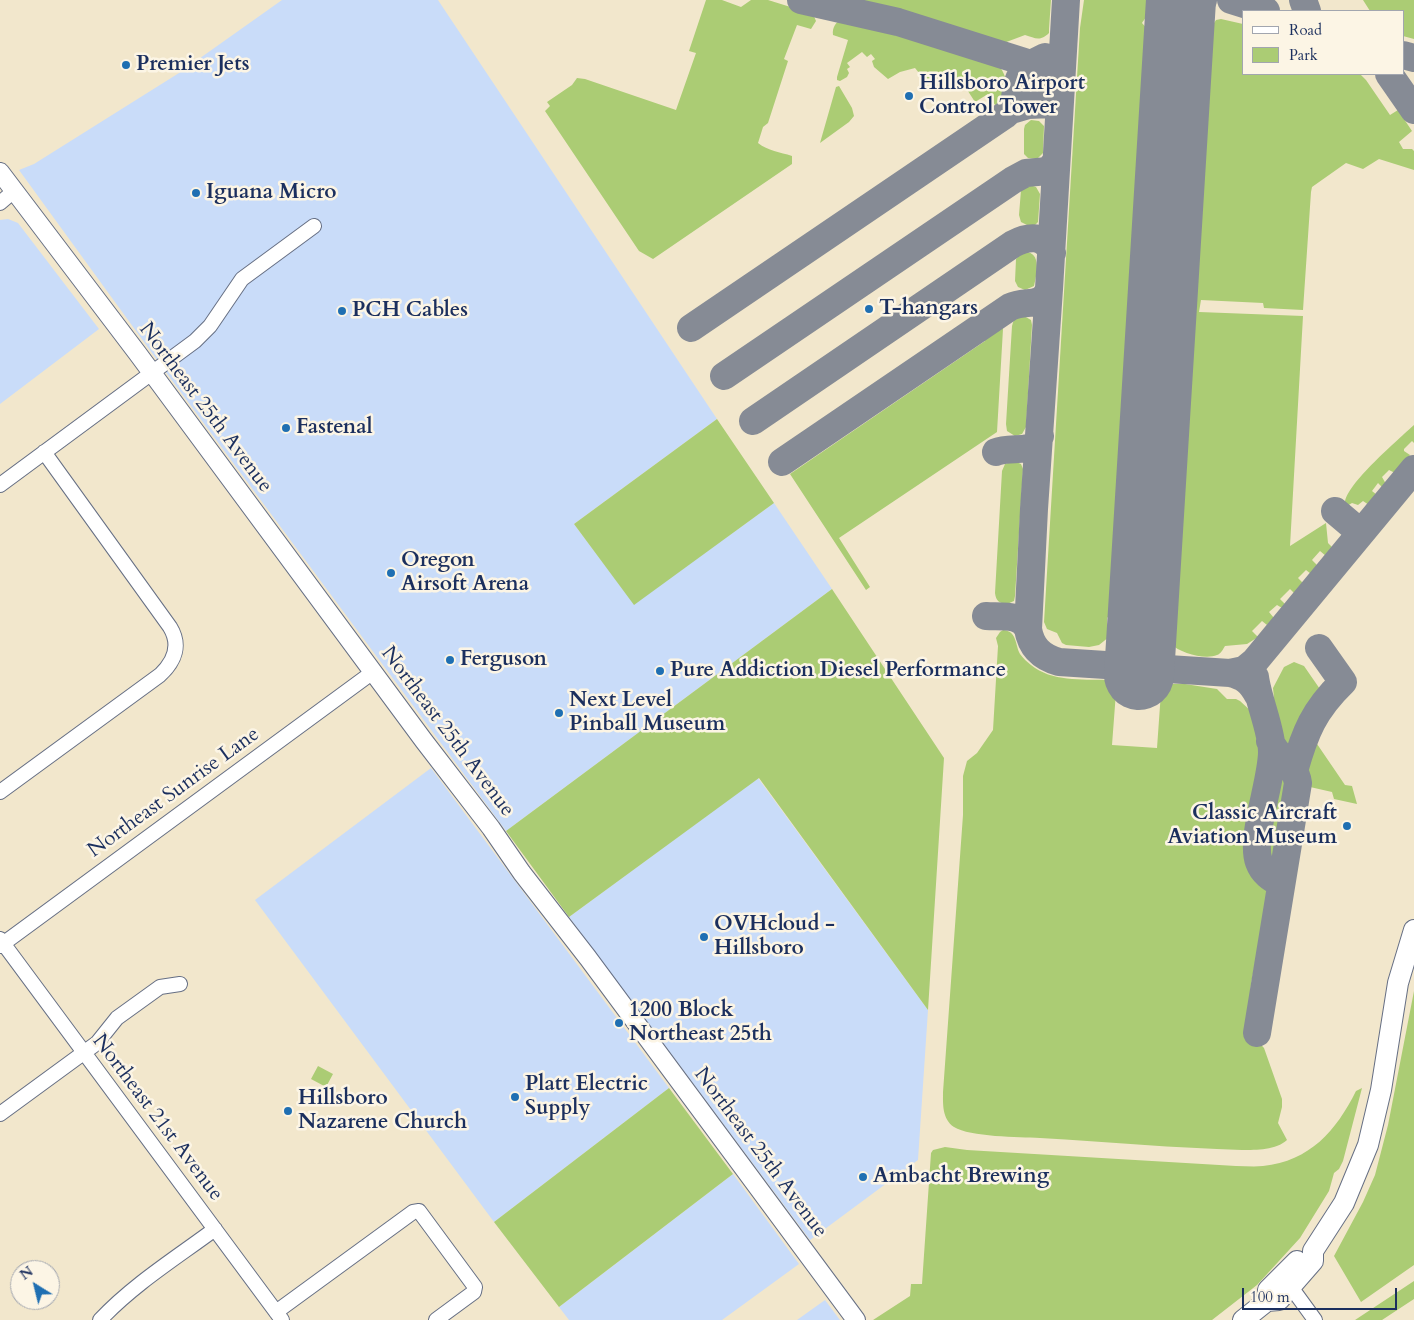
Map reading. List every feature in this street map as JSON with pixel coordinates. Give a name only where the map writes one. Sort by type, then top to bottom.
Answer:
[{"type":"highway","points":[[1266,1300],[1279,1300],[1313,1261],[1313,1251],[1344,1203],[1368,1145],[1381,1090],[1398,983],[1414,930]]},
{"type":"highway","points":[[1243,1320],[1266,1300],[1268,1290],[1303,1254],[1313,1251]]},
{"type":"main road","name":"Northeast 25th Avenue","points":[[0,172],[152,373],[856,1320]]},
{"type":"street","points":[[0,202],[14,191]]},
{"type":"street","points":[[0,485],[195,341],[210,326],[242,279],[314,226]]},
{"type":"street","points":[[0,792],[160,675],[169,667],[174,659],[176,650],[176,640],[170,627],[44,452]]},
{"type":"street","name":"Northeast Sunrise Lane","points":[[1,943],[373,672]]},
{"type":"street","name":"Northeast 21st Avenue","points":[[1,943],[279,1316]]},
{"type":"street","points":[[0,1114],[97,1043],[117,1018],[160,987],[180,984]]},
{"type":"street","points":[[279,1316],[413,1212],[419,1211],[473,1284],[474,1292],[436,1320]]},
{"type":"street","points":[[100,1320],[117,1302],[142,1282],[215,1229]]},
{"type":"street","points":[[1291,1287],[1315,1320]]},
{"type":"shaded area","points":[[282,0],[438,0],[717,419],[574,524],[634,604],[774,503],[832,589],[506,831],[168,375],[19,170],[34,164],[179,73]]},
{"type":"shaded area","points":[[8,219],[18,223],[99,329],[0,404],[0,220]]},
{"type":"shaded area","points":[[431,768],[669,1088],[494,1222],[255,900]]},
{"type":"shaded area","points":[[758,778],[928,1010],[918,1160],[810,1240],[569,917]]},
{"type":"shaded area","points":[[733,1174],[799,1264],[722,1320],[569,1320],[559,1307]]},
{"type":"shaded area","points":[[825,1300],[840,1320],[797,1320]]},
{"type":"green space","points":[[706,0],[722,0],[741,7],[751,0],[768,0],[813,14],[816,21],[811,29],[797,25],[784,59],[788,61],[768,123],[763,127],[758,143],[770,150],[792,156],[792,164],[653,259],[639,251],[545,111],[550,106],[547,102],[572,85],[577,78],[585,79],[676,110],[696,53],[689,51]]},
{"type":"green space","points":[[846,0],[1051,0],[1049,33],[1040,38],[1025,35],[1001,44],[886,8]]},
{"type":"green space","points":[[1084,0],[1149,0],[1151,10],[1142,23],[1149,31],[1152,39],[1151,113],[1125,525],[1116,608],[1107,618],[1110,631],[1109,637],[1099,645],[1089,647],[1062,643],[1057,633],[1047,629],[1044,622],[1080,28]]},
{"type":"green space","points":[[1363,0],[1414,0],[1414,39],[1404,36],[1404,10],[1369,10]]},
{"type":"green space","points":[[843,18],[901,32],[993,61],[1002,70],[1007,84],[1007,91],[1002,104],[997,108],[988,94],[975,102],[966,88],[954,80],[939,90],[931,80],[924,79],[915,68],[900,72],[888,79],[874,67],[872,61],[875,59],[871,54],[867,57],[862,52],[847,63],[850,67],[847,69],[849,73],[847,77],[840,81],[837,80],[848,40],[833,35],[833,30],[838,21]]},
{"type":"green space","points":[[1221,19],[1242,24],[1242,75],[1361,75],[1390,115],[1398,110],[1412,131],[1399,142],[1403,149],[1412,149],[1414,151],[1414,170],[1379,159],[1363,169],[1346,163],[1312,187],[1303,310],[1264,308],[1263,303],[1201,300],[1199,312],[1303,316],[1290,546],[1326,523],[1328,543],[1333,548],[1326,556],[1320,551],[1312,560],[1318,566],[1311,574],[1306,570],[1298,578],[1303,583],[1294,593],[1290,589],[1280,599],[1285,604],[1282,608],[1277,605],[1269,612],[1274,618],[1267,625],[1262,621],[1252,631],[1258,637],[1247,644],[1225,646],[1218,654],[1206,657],[1186,653],[1171,644],[1170,635],[1176,625],[1165,609],[1201,63],[1202,53],[1212,42],[1210,29],[1216,20]]},
{"type":"green space","points":[[839,86],[852,108],[854,116],[849,122],[820,143],[836,87]]},
{"type":"green space","points":[[1031,120],[1039,121],[1044,126],[1043,153],[1037,159],[1028,158],[1024,154],[1024,129],[1025,125]]},
{"type":"green space","points":[[1030,185],[1036,187],[1040,194],[1038,222],[1035,225],[1029,226],[1021,222],[1019,215],[1021,190]]},
{"type":"green space","points":[[1023,252],[1029,252],[1033,255],[1037,264],[1034,286],[1025,290],[1018,287],[1015,281],[1016,259]]},
{"type":"green space","points":[[1024,316],[1031,320],[1032,325],[1026,427],[1022,434],[1015,436],[1007,431],[1006,424],[1012,326],[1014,319]]},
{"type":"green space","points":[[995,325],[1000,325],[1003,329],[997,432],[839,538],[870,587],[866,590],[790,474],[985,341],[985,332]]},
{"type":"green space","points":[[717,419],[774,503],[634,605],[574,524]]},
{"type":"green space","points":[[1414,425],[1414,443],[1412,441],[1404,449],[1410,455],[1395,473],[1389,470],[1382,477],[1386,484],[1383,488],[1378,483],[1372,491],[1377,495],[1369,505],[1363,501],[1358,505],[1352,503],[1347,506],[1345,503],[1347,495],[1363,474]]},
{"type":"green space","points":[[1014,461],[1021,464],[1023,469],[1015,596],[1014,601],[1007,604],[998,601],[995,593],[1002,471],[1005,464]]},
{"type":"green space","points":[[832,589],[944,758],[928,1010],[759,778],[569,917],[506,831]]},
{"type":"green space","points":[[1003,630],[1013,635],[1020,654],[1028,663],[1039,670],[1067,679],[1107,680],[1112,683],[1116,692],[1112,745],[1157,748],[1161,692],[1168,684],[1185,684],[1217,689],[1227,699],[1240,701],[1253,713],[1261,732],[1266,757],[1249,848],[1252,862],[1267,888],[1268,895],[1251,984],[1248,1018],[1250,1033],[1264,1048],[1282,1099],[1278,1123],[1287,1140],[1283,1143],[1266,1149],[1242,1150],[995,1136],[961,1130],[954,1127],[947,1120],[944,1111],[943,1092],[963,815],[963,776],[967,761],[977,753],[993,730],[998,646],[996,638]]},
{"type":"green space","points":[[1294,662],[1304,666],[1322,692],[1306,714],[1293,751],[1290,753],[1278,741],[1272,714],[1273,688],[1284,667]]},
{"type":"green space","points":[[1315,737],[1315,741],[1345,785],[1352,786],[1357,804],[1334,799],[1332,792],[1310,787],[1305,775],[1305,769],[1309,750]]},
{"type":"green space","points":[[1276,766],[1284,774],[1287,784],[1273,872],[1265,861],[1262,847]]},
{"type":"green space","points":[[1414,991],[1414,1265],[1361,1302],[1334,1256],[1375,1175],[1388,1125]]},
{"type":"green space","points":[[318,1066],[333,1074],[326,1087],[311,1079]]},
{"type":"green space","points":[[669,1088],[733,1174],[559,1307],[494,1222]]},
{"type":"green space","points":[[1362,1088],[1343,1161],[1339,1169],[1334,1173],[1329,1191],[1300,1238],[1257,1285],[1212,1320],[873,1320],[910,1296],[911,1284],[922,1284],[931,1153],[933,1150],[945,1147],[967,1150],[1263,1166],[1295,1158],[1320,1142],[1340,1119],[1356,1091]]},
{"type":"green space","points":[[1414,1281],[1414,1299],[1382,1320],[1355,1320]]},
{"type":"taxiway","points":[[801,0],[898,22],[1031,64],[1045,57]]},
{"type":"taxiway","points":[[1066,0],[1034,509],[1029,635],[1034,646],[1042,654],[1059,662],[1230,673],[1247,680],[1258,695]]},
{"type":"taxiway","points":[[1179,38],[1190,11],[1203,0]]},
{"type":"taxiway","points":[[1231,0],[1263,10]]},
{"type":"taxiway","points":[[1303,0],[1307,10]]},
{"type":"taxiway","points":[[1404,55],[1414,58]]},
{"type":"taxiway","points":[[691,328],[1005,115],[1013,103],[1020,77],[1031,64],[1050,73],[1056,80],[1060,92]]},
{"type":"taxiway","points":[[1390,75],[1414,110]]},
{"type":"taxiway","points":[[1011,110],[1028,105],[1053,104],[1060,94]]},
{"type":"taxiway","points":[[724,376],[1013,180],[1026,173],[1048,171],[1056,162]]},
{"type":"taxiway","points":[[753,421],[1013,244],[1024,239],[1036,238],[1045,242],[1052,253]]},
{"type":"taxiway","points":[[782,462],[1010,307],[1038,301],[1046,295],[1049,289]]},
{"type":"taxiway","points":[[996,452],[1028,448],[1033,446],[1040,436]]},
{"type":"taxiway","points":[[1230,673],[1244,670],[1255,661],[1414,469]]},
{"type":"taxiway","points":[[1335,511],[1361,533]]},
{"type":"taxiway","points":[[986,616],[1016,618],[1021,620],[1028,629]]},
{"type":"taxiway","points":[[1294,771],[1312,722],[1325,702],[1343,682],[1319,648]]},
{"type":"taxiway","points":[[1255,677],[1270,735],[1272,752],[1269,778],[1259,824],[1257,852],[1259,862],[1265,872],[1280,883]]},
{"type":"taxiway","points":[[1257,1033],[1298,783],[1294,771],[1270,741]]},
{"type":"runway","points":[[1139,675],[1181,0]]},
{"type":"place","name":"Premier Jets","points":[[126,65]]},
{"type":"place","name":"Hillsboro Airport Control Tower","points":[[909,96]]},
{"type":"place","name":"Iguana Micro","points":[[196,193]]},
{"type":"place","name":"T-hangars","points":[[869,309]]},
{"type":"place","name":"PCH Cables","points":[[342,311]]},
{"type":"place","name":"Fastenal","points":[[286,428]]},
{"type":"place","name":"Oregon Airsoft Arena","points":[[391,573]]},
{"type":"place","name":"Ferguson","points":[[450,660]]},
{"type":"place","name":"Pure Addiction Diesel Performance","points":[[660,671]]},
{"type":"place","name":"Next Level Pinball Museum","points":[[559,713]]},
{"type":"place","name":"Classic Aircraft Aviation Museum","points":[[1347,826]]},
{"type":"place","name":"OVHcloud - Hillsboro","points":[[704,937]]},
{"type":"place","name":"1200 Block Northeast 25th","points":[[619,1023]]},
{"type":"place","name":"Platt Electric Supply","points":[[515,1097]]},
{"type":"place","name":"Hillsboro Nazarene Church","points":[[288,1111]]},
{"type":"place","name":"Ambacht Brewing","points":[[863,1177]]}]
